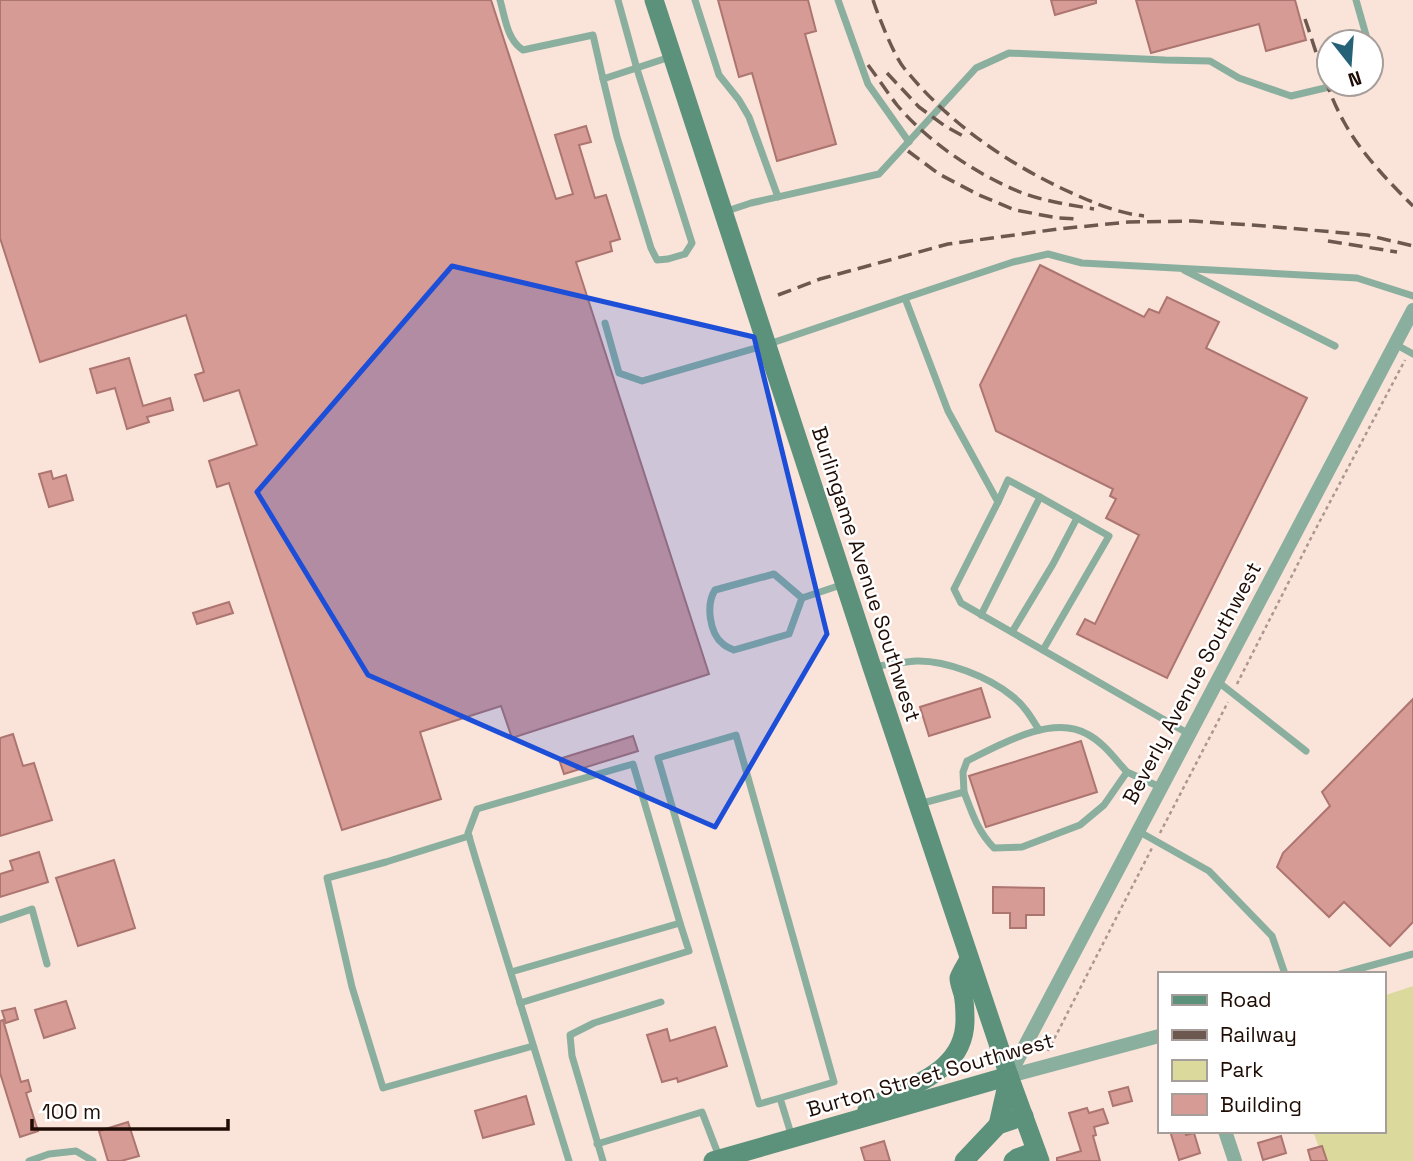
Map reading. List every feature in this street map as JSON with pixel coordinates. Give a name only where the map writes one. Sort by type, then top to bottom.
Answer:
[{"type":"street","name":"Burlingame Avenue Southwest","points":[[653,0],[844,584],[1038,1156]]},
{"type":"street","name":"Beverly Avenue Southwest","points":[[1009,1076],[1413,310]]},
{"type":"street","points":[[848,1122],[883,1100],[926,1080],[949,1063],[965,1030],[965,1007],[959,979],[969,959]]},
{"type":"street","name":"Burton Street Southwest","points":[[717,1160],[1158,1036]]},
{"type":"street","points":[[998,1125],[1009,1076]]},
{"type":"street","points":[[964,1161],[998,1125],[1024,1116]]},
{"type":"street","points":[[1226,1133],[1236,1161]]},
{"type":"street","points":[[1013,1161],[1017,1158],[1038,1156]]},
{"type":"lane","points":[[500,0],[512,40],[523,50],[593,35],[617,137],[650,248],[657,260],[668,259],[685,254],[692,243],[618,0]]},
{"type":"lane","points":[[695,0],[719,75],[749,117],[778,197]]},
{"type":"lane","points":[[838,0],[868,84],[909,142]]},
{"type":"lane","points":[[1356,0],[1364,28]]},
{"type":"lane","points":[[723,212],[879,174],[976,68],[1009,53],[1209,61],[1239,78],[1291,96],[1315,90]]},
{"type":"lane","points":[[603,79],[672,56]]},
{"type":"lane","points":[[605,323],[619,373],[642,380],[715,361],[1013,262],[1048,254],[1082,263],[1357,278],[1413,296]]},
{"type":"lane","points":[[1181,269],[1335,346]]},
{"type":"lane","points":[[905,298],[948,411],[998,502]]},
{"type":"lane","points":[[1395,344],[1413,354]]},
{"type":"lane","points":[[1044,650],[1110,536],[1008,480],[954,589],[961,603],[1189,734]]},
{"type":"lane","points":[[981,615],[1040,497]]},
{"type":"lane","points":[[1012,632],[1077,518]]},
{"type":"lane","points":[[774,574],[802,598],[789,634],[734,650],[722,643],[715,632],[709,611],[710,597],[715,590],[774,574]]},
{"type":"lane","points":[[802,598],[844,584]]},
{"type":"lane","points":[[872,667],[917,661],[951,665],[1011,695],[1027,710],[1040,730]]},
{"type":"lane","points":[[1217,681],[1306,751]]},
{"type":"lane","points":[[1127,772],[1104,806],[1080,825],[1022,847],[994,848],[983,838],[964,792],[963,772],[967,761],[1040,730],[1069,727],[1087,734],[1105,748],[1127,772],[1160,787]]},
{"type":"lane","points":[[736,735],[834,1082],[780,1098],[759,1104],[658,758],[736,735]]},
{"type":"lane","points":[[520,1003],[689,951],[633,765],[477,809],[468,833],[533,1046],[569,1161]]},
{"type":"lane","points":[[918,804],[964,792]]},
{"type":"lane","points":[[1137,830],[1209,871],[1272,936],[1284,972]]},
{"type":"lane","points":[[469,836],[327,878],[352,988],[383,1088],[533,1046]]},
{"type":"lane","points":[[0,920],[32,909],[47,964]]},
{"type":"lane","points":[[511,972],[680,923]]},
{"type":"lane","points":[[1347,972],[1413,954]]},
{"type":"lane","points":[[603,1161],[572,1056],[570,1035],[594,1023],[661,1002]]},
{"type":"lane","points":[[780,1098],[792,1138]]},
{"type":"lane","points":[[597,1144],[702,1112],[717,1160]]},
{"type":"lane","points":[[29,1161],[49,1154],[76,1151],[93,1161]]},
{"type":"highlighted area","points":[[452,266],[754,337],[827,634],[715,827],[368,675],[257,492]]},
{"type":"green space","points":[[1413,986],[1413,1161],[1324,1161],[1314,1133],[1385,1133],[1385,995]]},
{"type":"building","points":[[0,0],[491,0],[556,199],[573,194],[555,135],[586,126],[591,142],[579,145],[595,198],[606,195],[620,239],[610,242],[612,251],[576,262],[709,674],[512,738],[501,706],[420,732],[441,799],[342,830],[229,483],[217,487],[209,461],[257,445],[239,390],[204,401],[195,375],[204,372],[186,315],[40,362],[0,238]]},
{"type":"building","points":[[718,0],[808,0],[816,31],[805,34],[836,144],[777,161],[752,73],[739,77]]},
{"type":"building","points":[[1051,0],[1096,0],[1096,3],[1055,15]]},
{"type":"building","points":[[1136,0],[1295,0],[1306,40],[1266,51],[1259,24],[1151,53]]},
{"type":"building","points":[[1040,265],[1144,317],[1149,309],[1159,313],[1167,297],[1219,322],[1206,348],[1307,398],[1167,678],[1077,634],[1085,619],[1095,624],[1139,535],[1106,518],[1116,499],[1110,496],[1113,489],[996,431],[980,385]]},
{"type":"building","points":[[129,358],[143,406],[170,398],[173,410],[147,417],[149,422],[127,429],[115,388],[97,393],[90,369]]},
{"type":"building","points":[[51,471],[53,479],[66,475],[73,500],[49,507],[39,474]]},
{"type":"building","points":[[229,602],[233,613],[197,624],[193,613]]},
{"type":"building","points":[[981,688],[990,717],[929,736],[920,707]]},
{"type":"building","points":[[1413,699],[1413,922],[1390,946],[1344,902],[1329,917],[1277,867],[1283,853],[1330,806],[1322,792]]},
{"type":"building","points":[[13,734],[23,766],[34,763],[52,820],[0,836],[0,738]]},
{"type":"building","points":[[633,736],[638,751],[564,774],[559,759]]},
{"type":"building","points":[[1081,741],[1097,792],[986,827],[969,776]]},
{"type":"building","points":[[39,852],[48,882],[0,897],[0,874],[13,870],[10,861]]},
{"type":"building","points":[[114,860],[135,928],[78,946],[56,878]]},
{"type":"building","points":[[993,887],[1044,888],[1044,915],[1026,915],[1026,928],[1010,928],[1010,913],[993,913]]},
{"type":"building","points":[[66,1001],[75,1028],[44,1038],[35,1010]]},
{"type":"building","points":[[15,1008],[18,1019],[6,1023],[2,1011]]},
{"type":"building","points":[[3,1020],[21,1082],[28,1080],[31,1091],[26,1093],[38,1131],[20,1137],[0,1073],[0,1021]]},
{"type":"building","points":[[715,1027],[727,1066],[678,1082],[677,1078],[662,1082],[647,1035],[667,1029],[670,1041]]},
{"type":"building","points":[[1128,1087],[1132,1101],[1113,1106],[1109,1092]]},
{"type":"building","points":[[526,1096],[534,1124],[483,1138],[475,1111]]},
{"type":"building","points":[[1087,1108],[1089,1113],[1103,1109],[1108,1123],[1094,1127],[1096,1135],[1093,1136],[1100,1161],[1057,1161],[1057,1158],[1081,1151],[1069,1113]]},
{"type":"building","points":[[128,1122],[139,1156],[108,1161],[99,1131]]},
{"type":"building","points":[[1171,1133],[1194,1133],[1200,1153],[1179,1160]]},
{"type":"building","points":[[1281,1136],[1286,1153],[1263,1160],[1258,1143]]},
{"type":"building","points":[[884,1141],[890,1161],[865,1161],[861,1148]]},
{"type":"building","points":[[1322,1146],[1327,1161],[1311,1161],[1308,1150]]},
{"type":"railway","points":[[873,0],[904,68],[938,105],[977,138],[1040,178],[1103,206],[1144,216]]},
{"type":"railway","points":[[1305,19],[1327,84],[1344,122],[1367,156],[1413,206]]},
{"type":"railway","points":[[868,65],[909,119],[954,156],[1003,185],[1029,195],[1094,209]]},
{"type":"railway","points":[[887,73],[919,107],[965,137]]},
{"type":"railway","points":[[908,151],[939,174],[1015,210],[1077,219]]},
{"type":"railway","points":[[778,295],[820,279],[948,244],[1129,222],[1193,221],[1265,226],[1367,235],[1413,246]]},
{"type":"railway","points":[[1328,241],[1397,252]]}]
